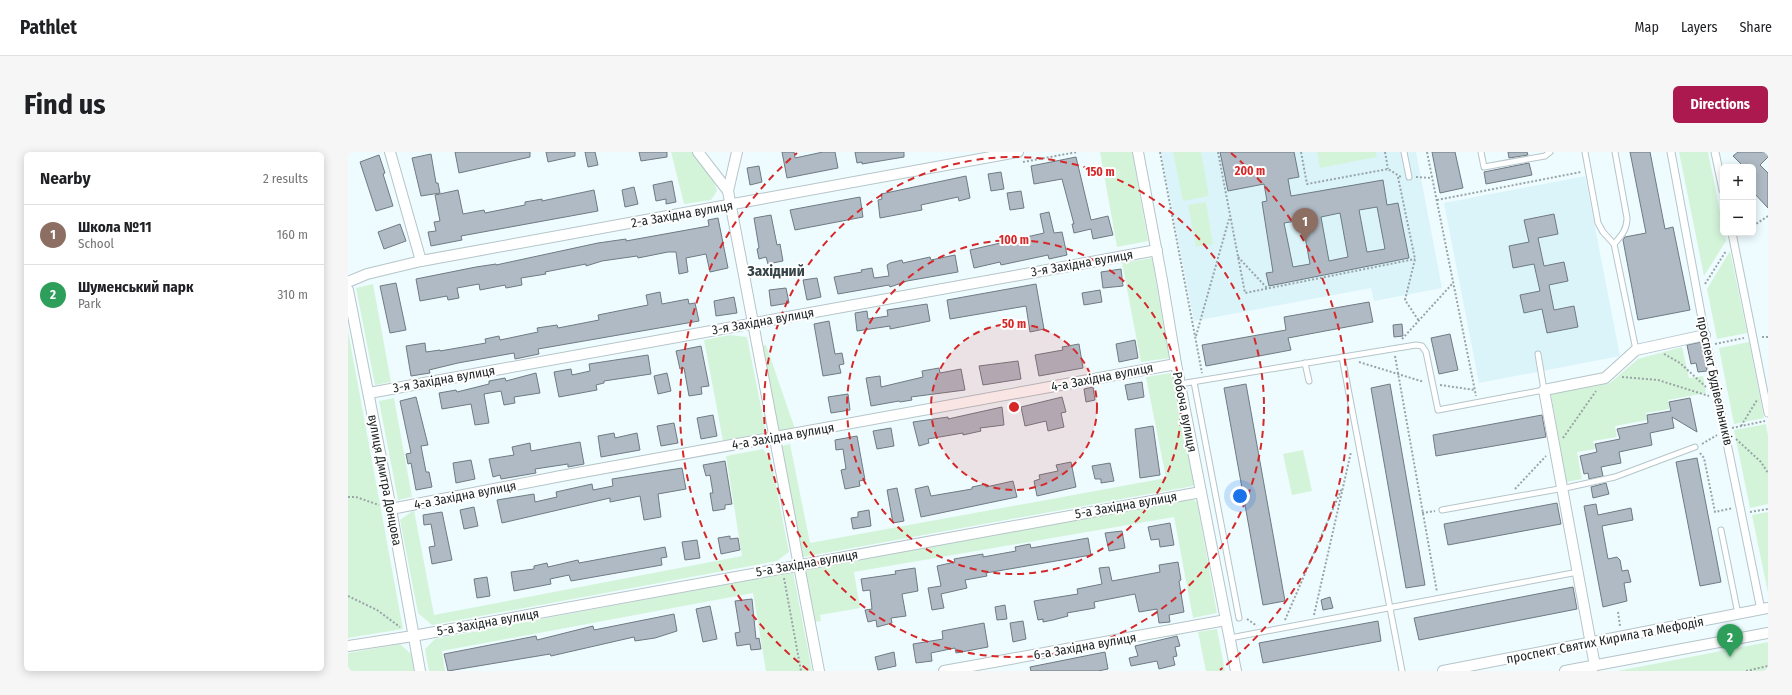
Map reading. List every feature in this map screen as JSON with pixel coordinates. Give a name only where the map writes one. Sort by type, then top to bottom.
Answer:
[{"type":"street","points":[[390,152],[421,261]]},
{"type":"street","points":[[698,152],[728,191]]},
{"type":"street","points":[[737,152],[728,191],[730,205],[819,671]]},
{"type":"street","name":"2-а Західна вулиця","points":[[348,282],[367,274],[421,261],[1018,152]]},
{"type":"street","name":"Робоча вулиця","points":[[1138,152],[1157,250],[1176,364],[1236,671]]},
{"type":"street","name":"проспект Будівельників","points":[[1671,152],[1705,335],[1765,609]]},
{"type":"street","points":[[1715,152],[1720,176]]},
{"type":"street","points":[[1732,236],[1768,413]]},
{"type":"street","name":"3-я Західна вулиця","points":[[369,393],[753,322],[1157,250]]},
{"type":"street","name":"вулиця Дмитра Донцова","points":[[348,290],[392,509],[420,671]]},
{"type":"street","points":[[1595,666],[1544,390],[1607,377],[1636,350],[1705,335]]},
{"type":"street","name":"4-а Західна вулиця","points":[[392,509],[561,476],[1176,364]]},
{"type":"street","name":"5-а Західна вулиця","points":[[348,646],[413,636],[1201,492]]},
{"type":"street","name":"проспект Святих Кирила та Мефодія","points":[[1443,671],[1765,609]]},
{"type":"street","name":"6-а Західна вулиця","points":[[944,671],[1226,620]]},
{"type":"street","points":[[1565,671],[1768,633]]},
{"type":"lane","points":[[1404,152],[1409,177]]},
{"type":"lane","points":[[1481,152],[1484,167],[1546,156],[1550,152]]},
{"type":"lane","points":[[1585,152],[1598,223],[1603,232],[1614,244],[1636,350]]},
{"type":"lane","points":[[1614,244],[1624,232],[1628,218],[1615,152]]},
{"type":"lane","points":[[1180,384],[1416,345],[1422,346],[1426,352],[1438,410],[1544,390],[1538,354]]},
{"type":"lane","points":[[1342,357],[1402,671]]},
{"type":"lane","points":[[1305,363],[1309,382]]},
{"type":"lane","points":[[1194,382],[1238,615]]},
{"type":"lane","points":[[1442,510],[1615,477],[1696,447]]},
{"type":"lane","points":[[1721,530],[1738,614]]},
{"type":"lane","points":[[1230,638],[1578,572]]},
{"type":"path","points":[[1160,152],[1204,380]]},
{"type":"path","points":[[1218,152],[1245,293],[1415,259]]},
{"type":"path","points":[[1301,152],[1307,184],[1388,169]]},
{"type":"path","points":[[1385,152],[1388,169],[1398,177],[1432,178]]},
{"type":"path","points":[[1427,152],[1477,402]]},
{"type":"path","points":[[1437,200],[1589,170]]},
{"type":"path","points":[[1398,177],[1415,259],[1405,300],[1419,321]]},
{"type":"path","points":[[1756,224],[1768,216]]},
{"type":"path","points":[[1196,338],[1230,218]]},
{"type":"path","points":[[1698,296],[1732,236]]},
{"type":"path","points":[[1237,256],[1268,288]]},
{"type":"path","points":[[1438,599],[1394,349],[1453,283]]},
{"type":"path","points":[[1708,346],[1752,337]]},
{"type":"path","points":[[1650,347],[1680,363],[1719,399]]},
{"type":"path","points":[[1342,357],[1433,384],[1475,390]]},
{"type":"path","points":[[1506,498],[1561,442],[1607,377],[1658,380],[1719,399]]},
{"type":"path","points":[[1741,426],[1764,388]]},
{"type":"path","points":[[1732,508],[1715,512],[1704,458],[1696,447],[1726,430],[1768,421]]},
{"type":"path","points":[[1726,430],[1761,462],[1768,473]]},
{"type":"path","points":[[1312,622],[1356,432]]},
{"type":"path","points":[[1282,628],[1344,482]]},
{"type":"path","points":[[348,496],[356,497],[392,509]]},
{"type":"path","points":[[1743,514],[1768,509]]},
{"type":"path","points":[[1422,513],[1442,510]]},
{"type":"path","points":[[782,568],[801,671]]},
{"type":"path","points":[[348,596],[377,610],[413,636]]},
{"type":"path","points":[[1618,612],[1620,626]]},
{"type":"path","points":[[1238,615],[1265,632]]},
{"type":"path","points":[[1746,671],[1768,666]]},
{"type":"shaded area","points":[[1161,152],[1416,152],[1442,288],[1374,301],[1371,288],[1194,321]]},
{"type":"shaded area","points":[[1585,176],[1620,356],[1479,383],[1444,203]]},
{"type":"green space","points":[[671,152],[695,152],[711,171],[717,191],[711,200],[684,204]]},
{"type":"green space","points":[[1100,152],[1132,152],[1148,241],[1117,247]]},
{"type":"green space","points":[[1173,152],[1201,152],[1209,196],[1183,201]]},
{"type":"green space","points":[[1317,152],[1376,152],[1377,157],[1320,168]]},
{"type":"green space","points":[[1679,152],[1708,152],[1720,211],[1720,236],[1725,236],[1726,241],[1704,276]]},
{"type":"green space","points":[[1206,202],[1213,244],[1196,247],[1188,205]]},
{"type":"green space","points":[[1730,251],[1747,333],[1717,339],[1707,289]]},
{"type":"green space","points":[[1152,258],[1169,358],[1141,362],[1122,263]]},
{"type":"green space","points":[[373,284],[391,382],[375,385],[356,288]]},
{"type":"green space","points":[[348,331],[403,629],[348,638]]},
{"type":"green space","points":[[730,335],[747,337],[766,432],[723,441],[704,340]]},
{"type":"green space","points":[[1749,342],[1764,418],[1734,424],[1719,348]]},
{"type":"green space","points":[[766,345],[795,429],[779,432],[761,346]]},
{"type":"green space","points":[[1682,347],[1689,378],[1703,376],[1706,393],[1668,400],[1670,409],[1646,413],[1647,420],[1615,426],[1617,437],[1593,441],[1595,449],[1577,452],[1582,479],[1566,482],[1551,394],[1610,383],[1638,359]]},
{"type":"green space","points":[[1171,373],[1176,376],[1195,481],[1193,486],[803,557],[781,446],[790,444],[810,543],[1166,478],[1146,377]]},
{"type":"green space","points":[[394,398],[412,497],[398,500],[379,401]]},
{"type":"green space","points":[[1766,424],[1768,436],[1768,504],[1750,508],[1734,430]]},
{"type":"green space","points":[[763,449],[771,460],[789,552],[777,561],[432,625],[418,613],[400,520],[414,510],[434,615],[742,556],[726,456]]},
{"type":"green space","points":[[1303,450],[1312,491],[1292,495],[1283,454]]},
{"type":"green space","points":[[1191,498],[1197,502],[1217,613],[1193,618],[1174,517],[854,572],[860,608],[820,615],[821,621],[815,622],[805,570]]},
{"type":"green space","points":[[1768,512],[1768,593],[1752,515]]},
{"type":"green space","points":[[793,572],[812,671],[766,671],[753,593],[442,651],[445,671],[429,671],[425,649],[435,639]]},
{"type":"green space","points":[[1217,629],[1225,671],[1206,671],[1198,632]]},
{"type":"green space","points":[[1768,642],[1768,671],[1617,671]]},
{"type":"green space","points":[[400,644],[411,654],[414,671],[348,671],[348,653]]},
{"type":"building","points":[[455,152],[530,152],[530,157],[459,173]]},
{"type":"building","points":[[546,152],[575,152],[575,156],[548,162]]},
{"type":"building","points":[[585,152],[595,152],[598,165],[588,167]]},
{"type":"building","points":[[639,152],[667,152],[667,157],[641,161]]},
{"type":"building","points":[[782,152],[794,152],[795,158],[823,152],[835,152],[838,168],[787,178]]},
{"type":"building","points":[[855,152],[904,152],[904,157],[862,164],[862,162],[857,163]]},
{"type":"building","points":[[1220,152],[1294,152],[1299,177],[1288,179],[1291,196],[1383,180],[1387,205],[1398,203],[1409,258],[1269,286],[1266,273],[1273,272],[1262,202],[1267,201],[1264,184],[1228,191]],"holes":[[[1377,207],[1385,249],[1367,252],[1359,210]],[[1340,213],[1348,257],[1329,261],[1321,217]],[[1302,220],[1310,264],[1293,267],[1284,223]]]},
{"type":"building","points":[[1432,152],[1455,152],[1463,188],[1440,193]]},
{"type":"building","points":[[1508,152],[1527,152],[1528,155],[1509,158]]},
{"type":"building","points":[[1630,152],[1650,152],[1665,229],[1673,227],[1690,310],[1638,320],[1623,240],[1625,237],[1646,233]]},
{"type":"building","points":[[1738,152],[1768,152],[1768,157],[1760,165],[1768,173],[1768,208],[1756,195],[1756,164],[1741,164],[1733,156]]},
{"type":"building","points":[[431,154],[436,183],[438,183],[440,193],[421,196],[412,158]]},
{"type":"building","points":[[379,155],[393,206],[376,211],[360,162]]},
{"type":"building","points":[[1076,157],[1091,220],[1108,216],[1113,235],[1093,239],[1091,229],[1074,233],[1072,224],[1074,224],[1062,179],[1034,184],[1031,166]]},
{"type":"building","points":[[1529,163],[1532,175],[1486,184],[1484,172]]},
{"type":"building","points":[[759,166],[762,182],[750,185],[747,168]]},
{"type":"building","points":[[1001,172],[1004,189],[991,191],[988,174]]},
{"type":"building","points":[[966,176],[970,198],[959,201],[958,197],[921,205],[922,210],[880,218],[878,200],[882,199],[881,194]]},
{"type":"building","points":[[672,181],[676,202],[666,204],[666,199],[656,201],[653,185]]},
{"type":"building","points":[[634,187],[638,204],[625,207],[622,190]]},
{"type":"building","points":[[458,190],[463,214],[484,210],[485,213],[525,205],[525,202],[542,199],[542,201],[594,190],[598,211],[461,236],[462,240],[431,246],[428,232],[436,231],[434,222],[440,221],[435,195]]},
{"type":"building","points":[[1021,191],[1024,208],[1010,210],[1007,193]]},
{"type":"building","points":[[860,197],[863,217],[795,230],[790,210]]},
{"type":"building","points":[[1049,212],[1054,233],[1062,232],[1067,255],[1049,259],[1048,255],[1001,265],[1000,262],[974,268],[970,250],[1044,233],[1040,214]]},
{"type":"building","points":[[1554,214],[1558,234],[1538,238],[1544,266],[1564,262],[1568,281],[1549,285],[1554,310],[1574,306],[1578,327],[1547,333],[1542,309],[1524,313],[1520,295],[1540,291],[1534,264],[1513,268],[1509,246],[1529,242],[1524,220]]},
{"type":"building","points":[[771,215],[777,245],[780,244],[783,261],[768,264],[766,257],[759,259],[757,249],[759,248],[754,218]]},
{"type":"building","points":[[718,218],[728,268],[710,272],[706,254],[686,258],[688,272],[679,274],[676,252],[668,252],[638,258],[637,256],[602,261],[586,266],[586,264],[545,272],[546,274],[521,278],[522,285],[506,288],[505,285],[480,290],[479,284],[457,288],[459,298],[448,300],[447,296],[420,301],[416,279],[476,267],[496,265],[598,243],[626,239],[626,241],[709,226],[708,220]]},
{"type":"building","points":[[400,224],[406,241],[384,249],[378,232]]},
{"type":"building","points":[[955,255],[958,272],[907,281],[890,287],[889,285],[838,294],[834,277],[862,272],[861,270],[872,268],[874,278],[889,276],[887,265],[890,263],[902,260],[903,263],[930,257],[931,260]]},
{"type":"building","points":[[1121,269],[1123,286],[1103,288],[1101,272]]},
{"type":"building","points":[[817,278],[821,297],[807,300],[803,280]]},
{"type":"building","points":[[396,283],[406,330],[390,333],[380,286]]},
{"type":"building","points":[[1036,284],[1044,329],[1030,332],[1026,306],[950,319],[947,300]]},
{"type":"building","points":[[786,288],[789,303],[771,306],[769,290]]},
{"type":"building","points":[[1100,290],[1102,302],[1084,305],[1082,293]]},
{"type":"building","points":[[660,292],[662,304],[688,299],[689,304],[695,303],[699,321],[538,349],[539,354],[515,359],[514,353],[458,363],[429,370],[430,373],[411,376],[406,346],[425,343],[426,352],[440,351],[486,343],[485,339],[499,336],[500,340],[538,332],[537,328],[557,325],[558,328],[599,320],[598,315],[648,305],[646,295]]},
{"type":"building","points":[[734,297],[737,313],[716,316],[714,301]]},
{"type":"building","points":[[1369,302],[1373,322],[1288,338],[1291,350],[1206,366],[1202,345],[1286,330],[1284,317]]},
{"type":"building","points":[[927,304],[930,321],[890,329],[890,326],[857,331],[855,313],[867,311],[868,319],[888,316],[887,310]]},
{"type":"building","points":[[829,321],[835,354],[842,353],[844,364],[839,365],[841,373],[823,376],[814,324]]},
{"type":"building","points":[[1402,324],[1403,336],[1394,337],[1393,325]]},
{"type":"building","points":[[1450,334],[1458,370],[1439,374],[1431,338]]},
{"type":"building","points":[[1135,340],[1138,358],[1119,362],[1116,344]]},
{"type":"building","points":[[1701,342],[1707,371],[1698,372],[1696,363],[1691,364],[1687,345]]},
{"type":"building","points":[[1079,344],[1083,368],[1039,376],[1035,355],[1063,350],[1062,347]]},
{"type":"building","points":[[701,346],[709,386],[701,387],[702,394],[689,396],[684,368],[680,369],[676,351]]},
{"type":"building","points":[[648,355],[651,374],[604,381],[604,383],[596,385],[597,390],[559,397],[554,372],[571,369],[572,375],[590,371],[589,364]]},
{"type":"building","points":[[1018,361],[1021,379],[983,385],[979,366]]},
{"type":"building","points":[[939,368],[940,373],[961,369],[965,390],[911,397],[912,400],[871,406],[866,378],[880,376],[881,387],[923,377],[922,371]]},
{"type":"building","points":[[536,373],[540,393],[514,397],[515,403],[504,405],[501,391],[484,394],[489,423],[475,425],[471,404],[442,409],[439,393],[456,390],[457,392],[489,384],[489,381],[505,378],[506,381]]},
{"type":"building","points":[[667,373],[671,391],[658,394],[654,376]]},
{"type":"building","points":[[1142,382],[1144,397],[1128,400],[1125,385]]},
{"type":"building","points":[[1246,384],[1285,601],[1263,605],[1224,388]]},
{"type":"building","points":[[1390,384],[1425,585],[1406,588],[1371,388]]},
{"type":"building","points":[[1093,387],[1095,400],[1086,402],[1084,389]]},
{"type":"building","points":[[848,394],[850,410],[831,413],[828,397]]},
{"type":"building","points":[[416,397],[428,445],[421,446],[426,472],[429,472],[432,487],[416,490],[411,463],[408,464],[406,454],[411,453],[400,401]]},
{"type":"building","points":[[1062,397],[1066,412],[1061,413],[1064,427],[1048,431],[1046,421],[1025,426],[1021,407]]},
{"type":"building","points":[[1690,398],[1697,432],[1672,417],[1674,428],[1650,433],[1652,445],[1619,452],[1621,463],[1601,467],[1603,476],[1589,479],[1588,473],[1584,474],[1580,456],[1597,452],[1595,444],[1620,439],[1617,429],[1648,423],[1647,415],[1671,411],[1669,402]]},
{"type":"building","points":[[1002,407],[1004,425],[980,428],[981,431],[963,435],[963,433],[928,439],[929,443],[919,446],[913,422],[948,417],[948,419]]},
{"type":"building","points":[[713,415],[717,436],[701,439],[697,418]]},
{"type":"building","points":[[1542,415],[1546,437],[1436,456],[1433,435]]},
{"type":"building","points":[[674,423],[678,443],[661,446],[657,426]]},
{"type":"building","points":[[1153,426],[1160,475],[1140,478],[1135,429]]},
{"type":"building","points":[[891,428],[894,446],[877,449],[873,431]]},
{"type":"building","points":[[614,433],[615,438],[637,433],[640,450],[601,457],[598,436]]},
{"type":"building","points":[[857,436],[865,480],[859,481],[860,486],[845,489],[841,470],[846,469],[843,449],[836,450],[835,440]]},
{"type":"building","points":[[580,442],[584,464],[568,467],[568,464],[535,469],[536,473],[501,479],[500,475],[493,477],[489,459],[514,455],[512,447],[530,443],[531,451]]},
{"type":"building","points":[[1697,458],[1721,582],[1700,586],[1676,462]]},
{"type":"building","points":[[471,460],[475,479],[456,483],[453,463]]},
{"type":"building","points":[[725,461],[732,504],[725,505],[725,509],[713,511],[710,493],[713,493],[710,475],[706,476],[703,465]]},
{"type":"building","points":[[1071,462],[1076,487],[1037,496],[1034,481],[1040,479],[1039,475],[1058,471],[1056,465]]},
{"type":"building","points":[[1110,463],[1114,481],[1101,483],[1101,479],[1095,479],[1092,466]]},
{"type":"building","points":[[682,468],[686,489],[658,494],[661,517],[644,520],[640,496],[610,502],[610,498],[502,523],[497,500],[534,494],[535,502],[557,497],[556,492],[592,484],[593,490],[613,486],[612,479]]},
{"type":"building","points":[[1013,481],[1017,497],[921,517],[915,489],[928,486],[931,496],[972,489],[972,487],[986,484],[986,487]]},
{"type":"building","points":[[1606,483],[1609,494],[1593,498],[1591,487]]},
{"type":"building","points":[[897,488],[904,521],[893,523],[887,490]]},
{"type":"building","points":[[1557,503],[1561,524],[1448,545],[1444,524]]},
{"type":"building","points":[[1596,504],[1598,515],[1631,508],[1633,520],[1602,526],[1608,559],[1617,557],[1620,560],[1622,571],[1628,570],[1631,582],[1624,583],[1627,601],[1603,607],[1584,506]]},
{"type":"building","points":[[474,507],[478,526],[464,529],[460,510]]},
{"type":"building","points":[[869,510],[871,526],[853,529],[851,518],[858,517],[858,512]]},
{"type":"building","points":[[442,512],[452,560],[432,564],[429,547],[435,546],[431,524],[424,525],[423,515]]},
{"type":"building","points":[[1170,523],[1174,545],[1160,547],[1159,539],[1151,540],[1148,527]]},
{"type":"building","points":[[1122,531],[1125,548],[1109,551],[1105,533]]},
{"type":"building","points":[[730,536],[730,539],[738,538],[740,550],[721,554],[718,538]]},
{"type":"building","points":[[1088,538],[1091,555],[986,573],[987,576],[965,580],[967,588],[941,594],[944,608],[932,610],[928,588],[941,586],[937,566],[955,562],[954,559],[983,554],[983,557],[1016,551],[1015,547],[1030,544],[1031,548]]},
{"type":"building","points":[[697,540],[700,558],[685,560],[682,542]]},
{"type":"building","points":[[665,547],[667,557],[661,558],[662,565],[571,581],[569,575],[550,579],[551,584],[514,591],[511,572],[534,569],[534,566],[547,563],[548,567],[578,560],[579,563]]},
{"type":"building","points":[[1178,562],[1181,580],[1179,581],[1184,612],[1169,615],[1170,622],[1159,623],[1157,609],[1139,612],[1135,594],[1094,602],[1095,608],[1067,613],[1068,616],[1043,622],[1043,619],[1038,620],[1034,601],[1078,594],[1077,589],[1102,584],[1099,568],[1109,567],[1112,581],[1160,572],[1159,565]]},
{"type":"building","points":[[915,568],[918,591],[902,594],[906,616],[891,618],[892,623],[877,627],[876,620],[868,622],[865,610],[872,609],[870,590],[863,591],[861,579],[896,574],[895,571]]},
{"type":"building","points":[[487,577],[490,596],[477,598],[474,579]]},
{"type":"building","points":[[1573,587],[1577,609],[1419,640],[1414,618]]},
{"type":"building","points":[[1330,597],[1333,608],[1323,610],[1321,600]]},
{"type":"building","points":[[752,599],[756,639],[759,638],[761,649],[751,650],[750,644],[737,646],[735,633],[740,632],[735,601]]},
{"type":"building","points":[[1005,605],[1007,619],[997,620],[995,607]]},
{"type":"building","points":[[710,606],[717,639],[703,642],[696,609]]},
{"type":"building","points":[[674,614],[677,631],[655,638],[635,641],[634,637],[551,656],[550,654],[448,671],[444,654],[536,636],[537,640],[593,626],[594,630]]},
{"type":"building","points":[[1023,621],[1026,639],[1013,642],[1010,623]]},
{"type":"building","points":[[1378,621],[1381,641],[1263,663],[1259,643]]},
{"type":"building","points":[[984,623],[988,647],[956,653],[955,648],[931,653],[932,661],[916,663],[913,644],[943,639],[942,631]]},
{"type":"building","points":[[1177,636],[1180,646],[1175,647],[1177,656],[1173,657],[1175,665],[1159,669],[1157,661],[1131,666],[1129,658],[1138,656],[1135,646]]},
{"type":"building","points":[[894,652],[896,666],[878,670],[875,657]]},
{"type":"building","points":[[1105,652],[1108,669],[1098,671],[1031,671],[1030,667]]},
{"type":"place","name":"Школа №11","points":[[1305,241]]},
{"type":"place","name":"Шуменський парк","points":[[1730,657]]},
{"type":"district","name":"Західний","points":[[776,271]]}]
